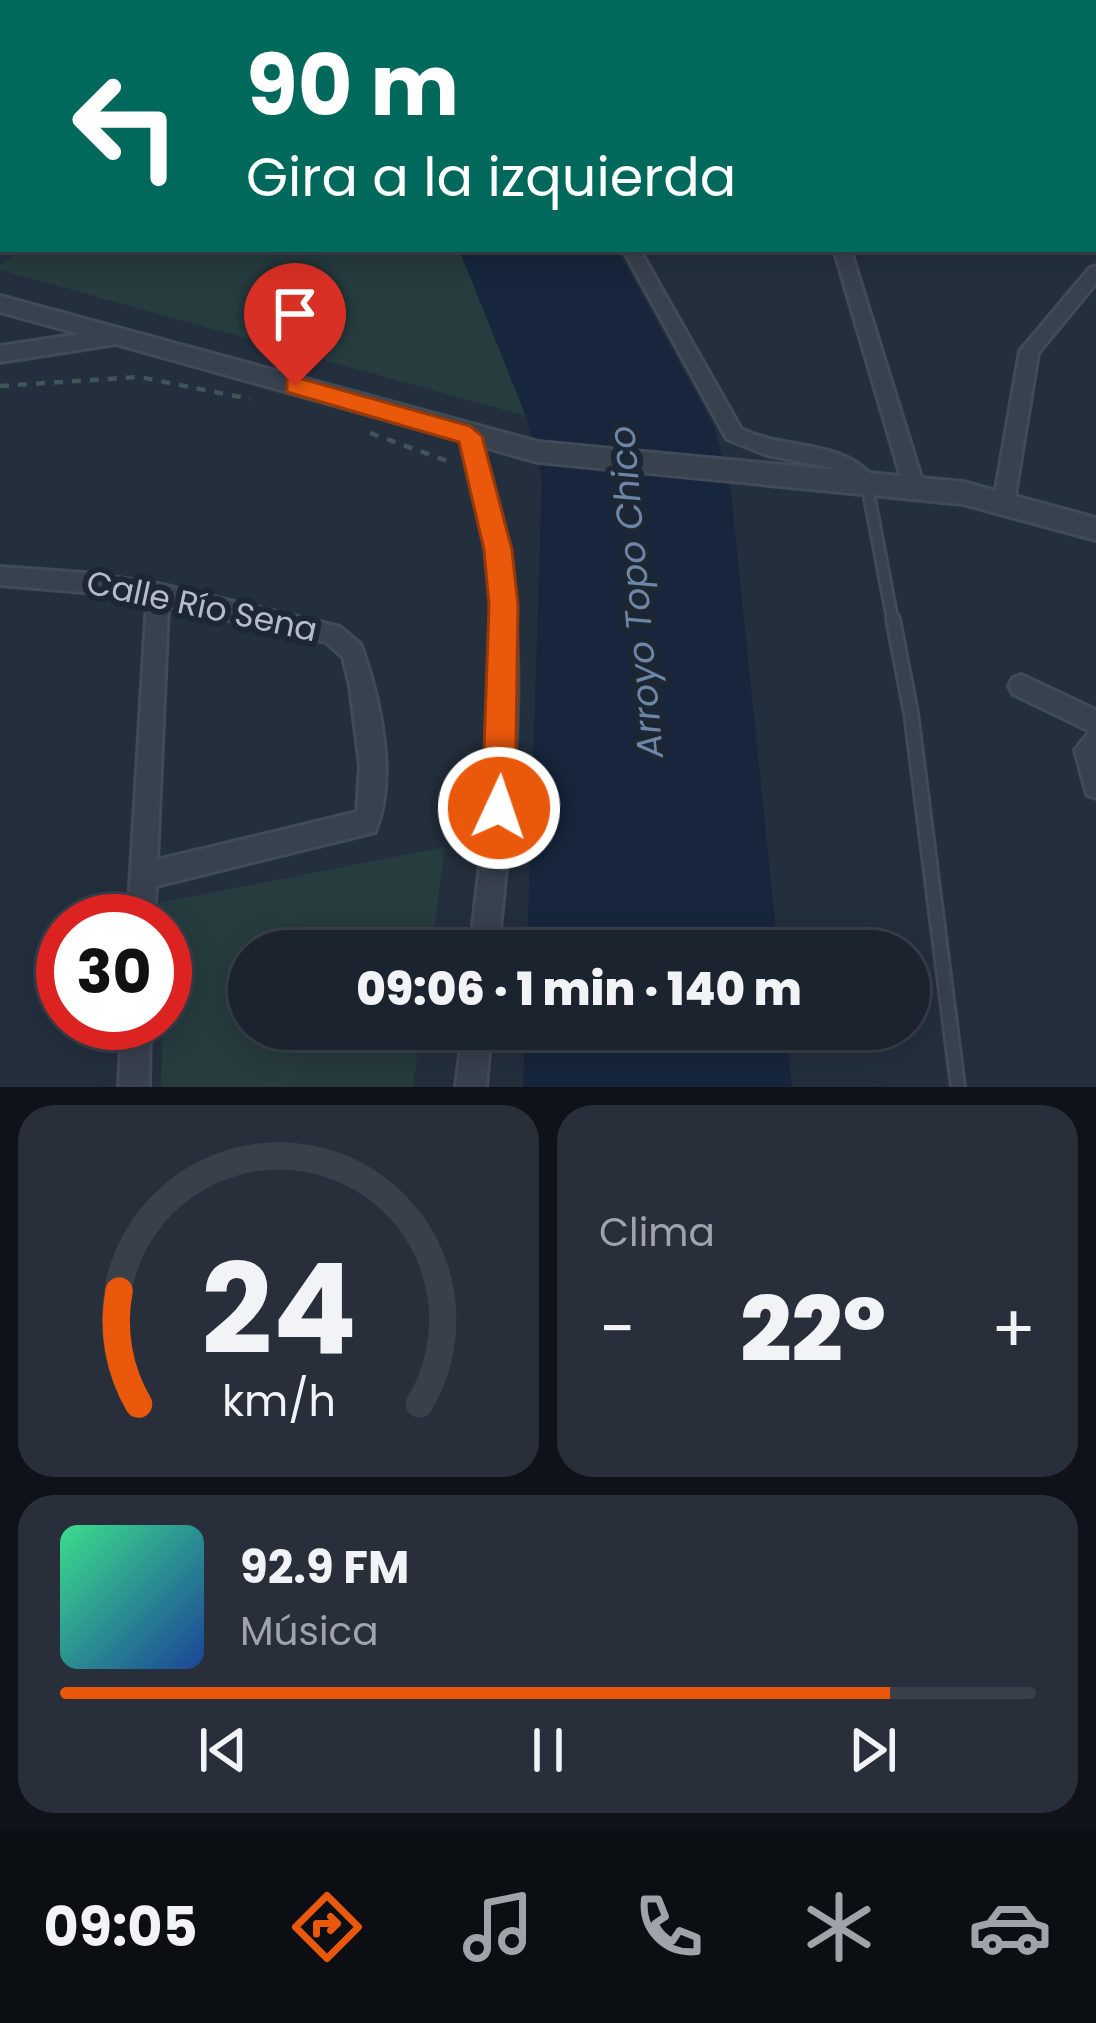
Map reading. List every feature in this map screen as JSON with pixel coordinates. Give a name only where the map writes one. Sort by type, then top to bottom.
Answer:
[{"type":"street","points":[[633,252],[728,428],[745,440],[843,462],[867,483]]},
{"type":"street","points":[[843,252],[914,487]]},
{"type":"street","points":[[1004,501],[1029,351],[1096,272]]},
{"type":"street","points":[[0,304],[538,452],[914,487],[1004,501],[1096,529]]},
{"type":"street","points":[[0,319],[39,314]]},
{"type":"street","points":[[0,354],[121,336]]},
{"type":"street","points":[[470,436],[498,550],[505,678],[486,930]]},
{"type":"street","name":"Calle Río Sena","points":[[0,576],[68,577],[332,634],[345,642],[357,661],[371,763],[372,814],[356,828],[142,876]]},
{"type":"street","points":[[142,894],[158,593]]},
{"type":"street","points":[[1021,686],[1096,722]]},
{"type":"street","points":[[1096,740],[1087,750],[1096,786]]},
{"type":"street","points":[[134,1087],[135,1050]]},
{"type":"street","points":[[471,1087],[475,1050]]},
{"type":"lane","points":[[867,483],[911,712],[958,1087]]},
{"type":"path","points":[[0,386],[139,377],[252,400]]},
{"type":"path","points":[[357,429],[478,473]]},
{"type":"green space","points":[[18,252],[460,252],[526,416],[0,270]]},
{"type":"green space","points":[[445,847],[434,930],[228,930],[228,1050],[418,1050],[413,1087],[161,1087],[162,1050],[192,1050],[192,896]]},
{"type":"water","name":"Arroyo Topo Chico","points":[[460,252],[619,252],[714,426],[731,493],[776,930],[528,930],[542,478],[526,416]]},
{"type":"water","points":[[524,1050],[788,1050],[792,1087],[523,1087]]},
{"type":"route","points":[[295,386],[470,436],[498,550],[504,605],[499,808]]}]
